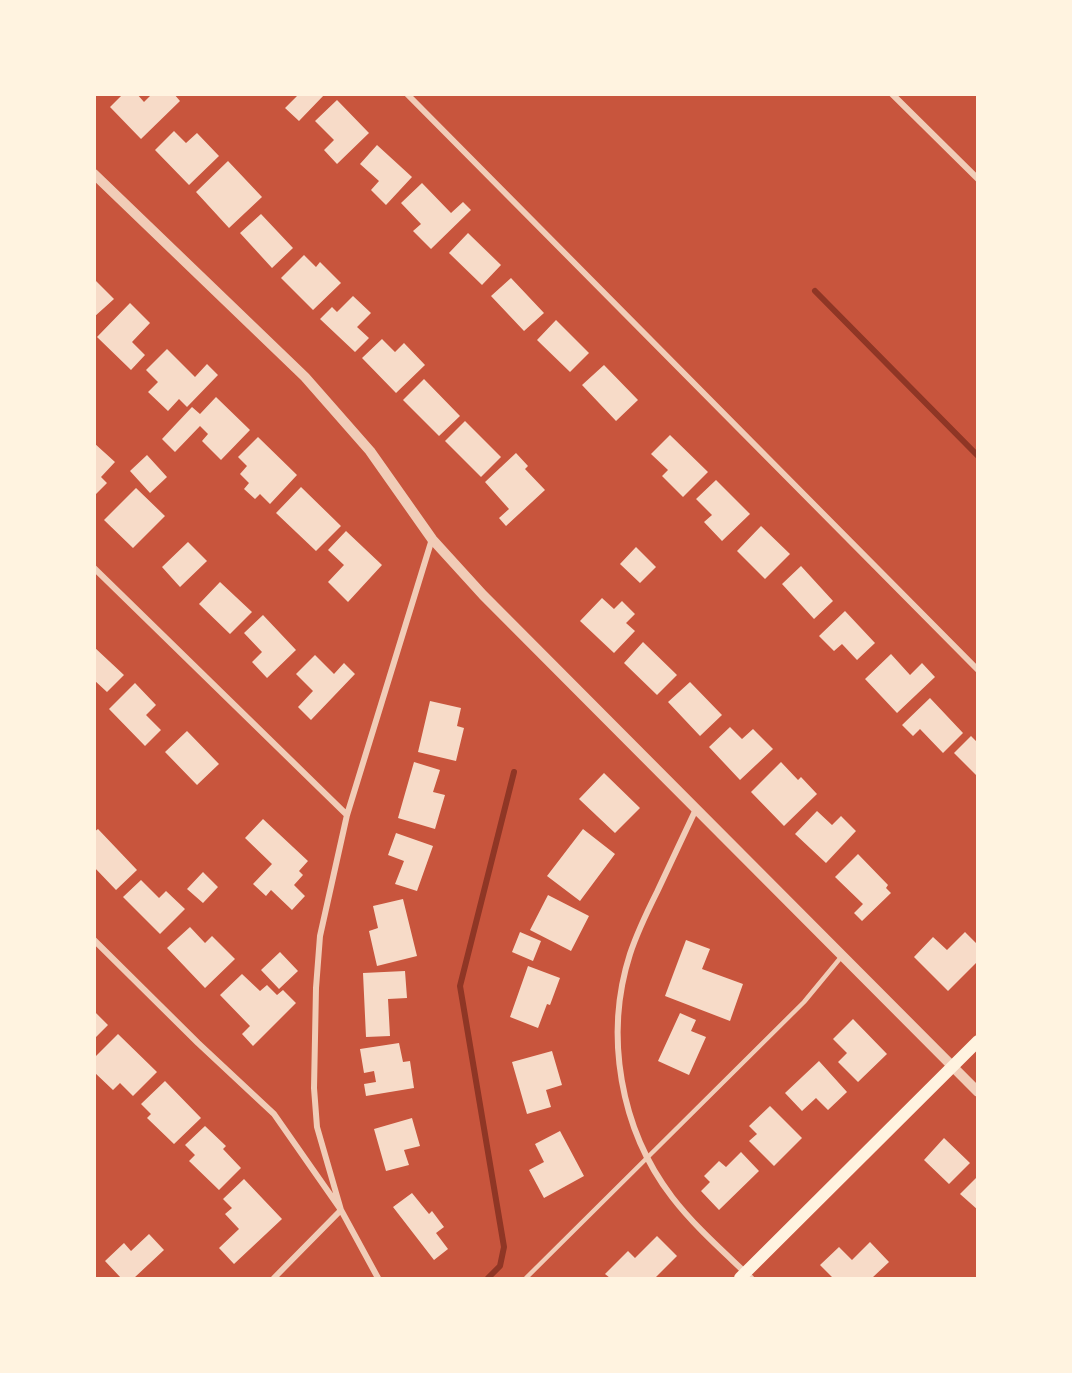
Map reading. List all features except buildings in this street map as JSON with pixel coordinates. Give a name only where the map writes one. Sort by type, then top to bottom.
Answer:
[{"type":"main road","points":[[745,1277],[978,1041]]},
{"type":"street","points":[[407,94],[978,670]]},
{"type":"street","points":[[892,94],[978,179]]},
{"type":"street","points":[[94,174],[304,377],[370,451],[432,539],[483,595],[978,1092]]},
{"type":"street","points":[[341,1210],[317,1127],[314,1088],[316,988],[320,936],[347,815],[432,539]]},
{"type":"street","points":[[94,568],[347,815]]},
{"type":"street","points":[[696,809],[630,954],[619,1010],[619,1066],[632,1121],[648,1158],[671,1196],[745,1277]]},
{"type":"street","points":[[94,940],[274,1114],[341,1210],[378,1278]]},
{"type":"street","points":[[274,1278],[341,1210]]},
{"type":"lane","points":[[526,1278],[804,1002],[842,956]]},
{"type":"waterway","points":[[815,291],[978,456]]},
{"type":"waterway","points":[[488,1278],[500,1266],[504,1247],[460,986],[514,772]]}]
